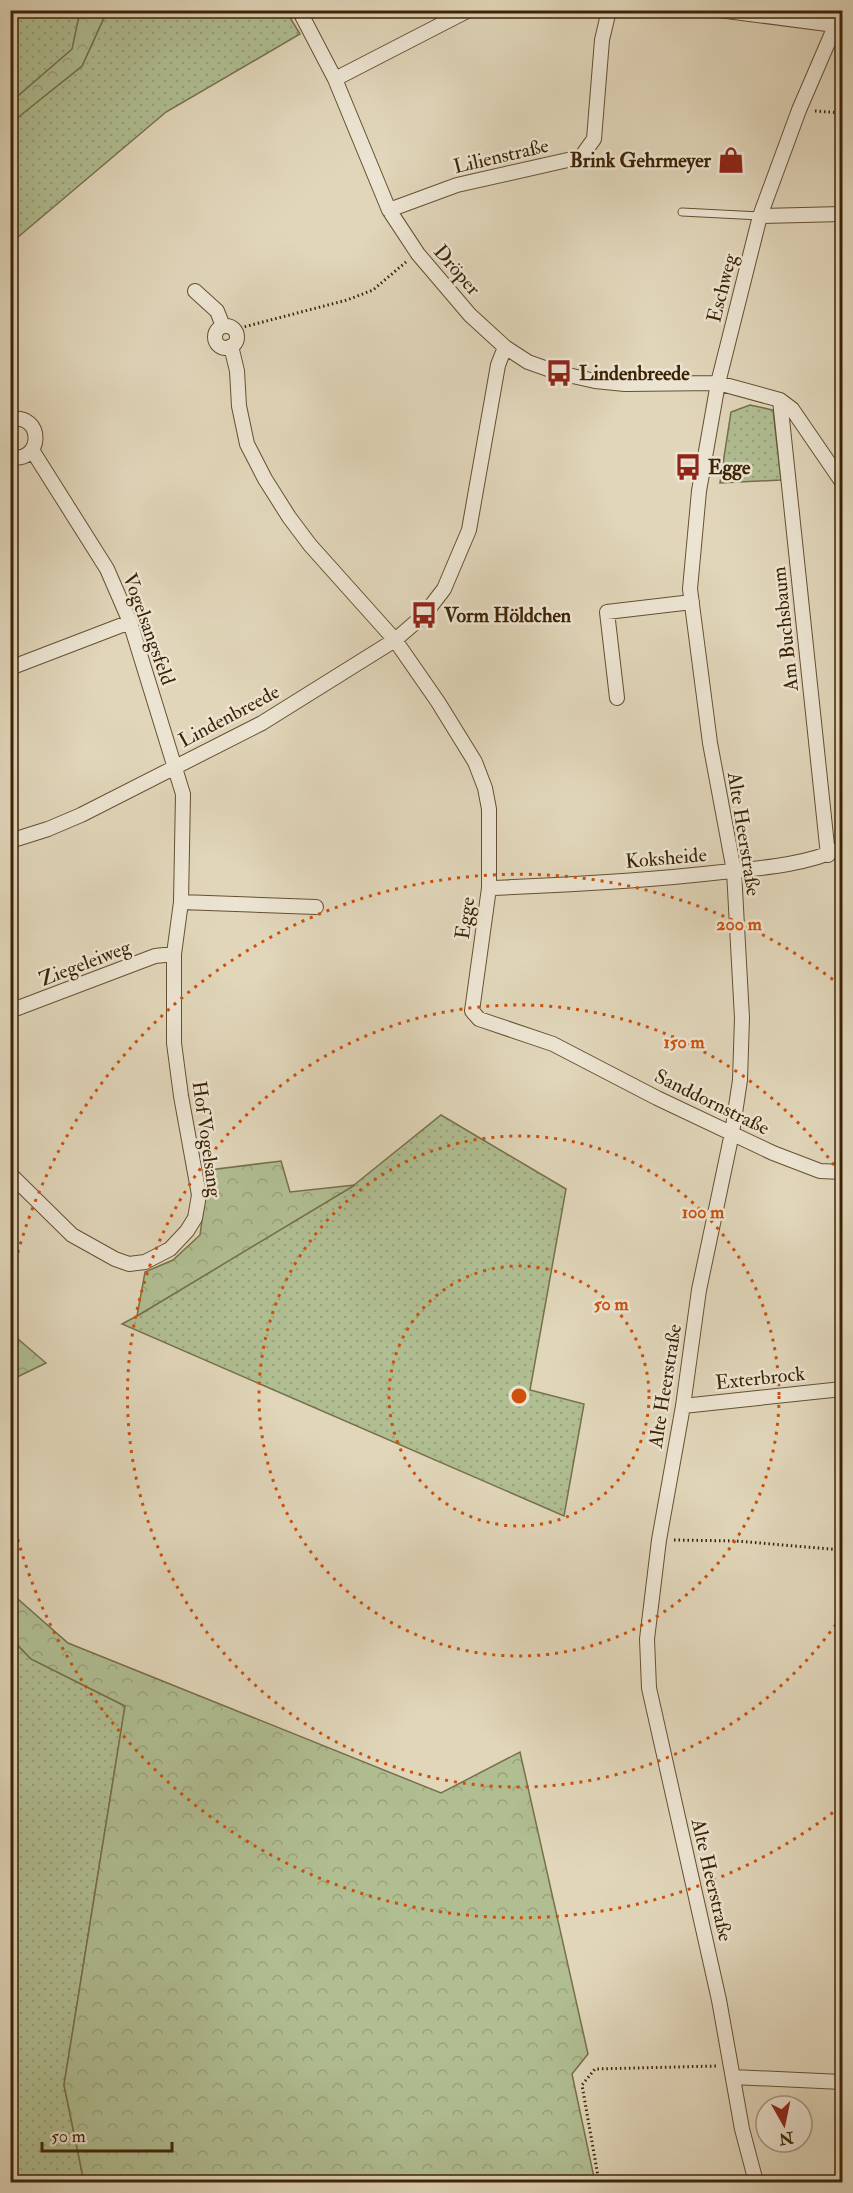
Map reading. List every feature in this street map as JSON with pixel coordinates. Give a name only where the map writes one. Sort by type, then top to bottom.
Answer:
[{"type":"street","name":"Dröper","points":[[299,10],[335,79],[389,210],[418,254],[470,315],[505,347],[528,362],[559,373],[595,381],[625,384],[718,383],[780,400]]},
{"type":"street","points":[[335,79],[469,10]]},
{"type":"street","name":"Lilienstraße","points":[[389,210],[457,185],[581,157],[594,139],[602,40],[609,10]]},
{"type":"street","points":[[719,10],[835,25]]},
{"type":"street","name":"Eschweg","points":[[691,596],[699,490],[718,383],[760,216],[799,110],[842,10]]},
{"type":"street","points":[[760,216],[843,214]]},
{"type":"street","points":[[195,291],[216,311],[229,328],[237,339],[231,346],[220,346],[215,334],[229,328]]},
{"type":"street","points":[[231,346],[237,371],[239,406],[247,444],[265,478],[289,517],[310,545],[395,640]]},
{"type":"street","name":"Lindenbreede","points":[[10,841],[81,815],[262,723],[395,640],[424,615],[444,589],[469,530],[498,365],[505,347]]},
{"type":"street","points":[[780,400],[792,409],[843,482]]},
{"type":"street","name":"Am Buchsbaum","points":[[780,400],[828,855]]},
{"type":"street","name":"Vogelsangsfeld","points":[[10,419],[21,419],[32,426],[36,438],[32,450],[107,569],[130,622],[176,768]]},
{"type":"street","points":[[10,457],[21,458],[32,450]]},
{"type":"street","points":[[617,698],[607,612],[691,596]]},
{"type":"street","name":"Alte Heerstraße","points":[[691,596],[710,743],[734,871],[742,1018],[740,1080],[732,1132],[708,1241],[683,1406],[659,1540],[646,1639],[649,1688],[719,2000],[742,2129],[756,2182]]},
{"type":"street","points":[[10,668],[130,622]]},
{"type":"street","name":"Egge","points":[[395,640],[438,702],[475,762],[489,809],[489,888],[472,1011]]},
{"type":"street","name":"Hof Vogelsang","points":[[10,1174],[72,1234],[115,1259],[129,1264],[146,1262],[170,1249],[187,1232],[195,1218],[199,1195],[174,1043],[174,954],[181,902],[183,794],[176,768]]},
{"type":"street","name":"Koksheide","points":[[489,888],[683,877],[786,865],[828,855],[843,848]]},
{"type":"street","points":[[181,902],[316,907]]},
{"type":"street","name":"Ziegeleiweg","points":[[10,1011],[155,956],[174,954]]},
{"type":"street","name":"Sanddornstraße","points":[[472,1011],[479,1019],[554,1044],[657,1098],[773,1153],[820,1171],[843,1172]]},
{"type":"street","name":"Exterbrock","points":[[683,1406],[843,1389]]},
{"type":"street","points":[[732,2071],[843,2082]]},
{"type":"lane","points":[[682,212],[760,216]]},
{"type":"path","points":[[799,110],[843,113]]},
{"type":"path","points":[[229,328],[347,300],[373,290],[397,268],[418,254]]},
{"type":"path","points":[[659,1540],[736,1541],[843,1550]]},
{"type":"path","points":[[599,2182],[582,2085],[595,2069],[732,2071]]},
{"type":"green space","points":[[11,11],[80,11],[73,49],[11,102]]},
{"type":"green space","points":[[80,11],[107,11],[82,66],[11,123],[11,102],[72,49]]},
{"type":"green space","points":[[107,11],[286,11],[300,34],[166,112],[11,243],[10,123],[82,66]]},
{"type":"green space","points":[[750,405],[773,410],[781,480],[720,483],[731,412]]},
{"type":"green space","points":[[441,1115],[566,1189],[530,1390],[584,1404],[564,1516],[122,1324],[354,1185]]},
{"type":"green space","points":[[281,1161],[290,1192],[355,1185],[137,1316],[145,1272],[173,1260],[200,1235],[209,1170]]},
{"type":"green space","points":[[11,1333],[46,1363],[11,1380]]},
{"type":"green space","points":[[11,1593],[68,1643],[441,1793],[520,1752],[588,2054],[572,2074],[595,2182],[84,2182],[64,2085],[125,1706],[31,1659],[11,1638]]},
{"type":"green space","points":[[10,1638],[31,1659],[125,1706],[64,2085],[84,2182],[11,2182]]},
{"type":"place","name":"Brink Gehrmeyer","points":[[731,160]]},
{"type":"place","name":"Lindenbreede","points":[[559,373]]},
{"type":"place","name":"Egge","points":[[688,467]]},
{"type":"place","name":"Vorm Höldchen","points":[[424,615]]}]
